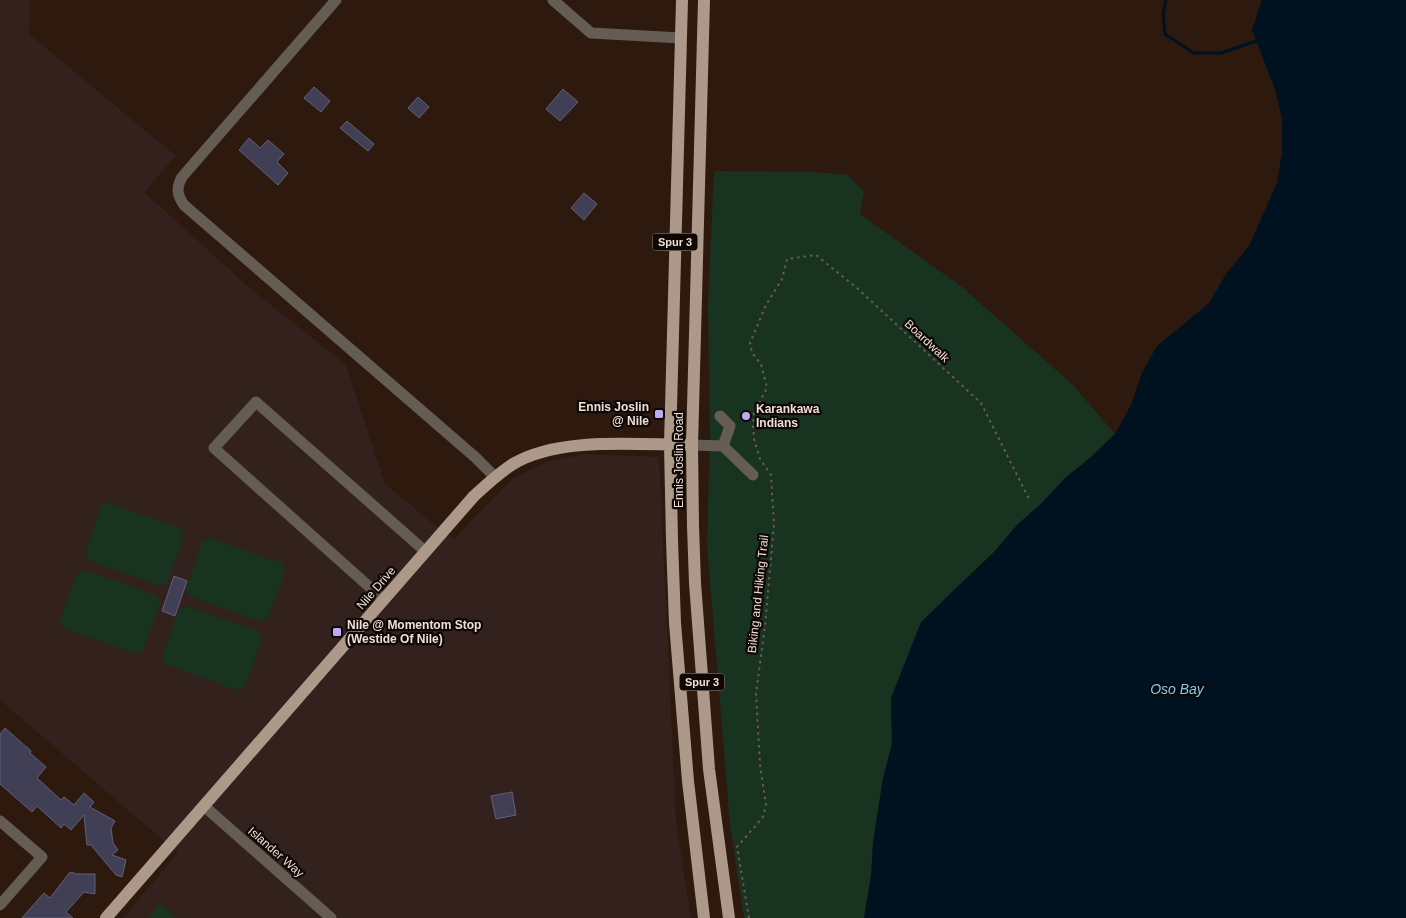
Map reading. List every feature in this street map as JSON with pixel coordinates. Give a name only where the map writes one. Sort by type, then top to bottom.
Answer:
[{"type":"main road","name":"Ennis Joslin Road","points":[[682,0],[670,445],[675,623],[688,781],[704,918]]},
{"type":"main road","name":"Ennis Joslin Road","points":[[704,0],[692,445],[695,583],[709,770],[728,918]]},
{"type":"main road","points":[[681,38],[702,39]]},
{"type":"main road","name":"Nile Drive","points":[[106,918],[474,496],[495,478],[514,464],[532,456],[580,445],[692,445]]},
{"type":"street","points":[[336,0],[182,177],[177,187],[179,198],[184,205],[475,457],[495,478]]},
{"type":"street","points":[[553,0],[590,33],[681,38]]},
{"type":"street","points":[[384,600],[214,448],[256,402],[426,552]]},
{"type":"street","points":[[720,416],[730,426],[723,446]]},
{"type":"street","points":[[692,445],[723,446],[753,476]]},
{"type":"street","name":"Islander Way","points":[[204,806],[331,918]]},
{"type":"street","points":[[0,821],[42,857],[0,905]]},
{"type":"path","name":"Boardwalk","points":[[782,279],[788,259],[816,255],[857,288],[981,404],[1029,499]]},
{"type":"path","name":"Biking and Hiking Trail","points":[[749,918],[737,847],[763,817],[766,805],[760,765],[756,693],[765,626],[774,524],[771,475],[760,459],[754,439],[754,413],[767,388],[761,364],[752,353],[750,342],[766,306],[782,279]]},
{"type":"shaded area","points":[[0,0],[30,0],[29,34],[176,156],[144,192],[251,289],[346,365],[385,484],[454,539],[512,479],[546,462],[585,454],[659,457],[676,822],[691,918],[123,918],[178,853],[0,700]]},
{"type":"green space","points":[[714,171],[815,172],[848,175],[864,192],[860,214],[962,287],[1073,385],[1115,434],[1065,478],[1042,503],[1017,525],[994,552],[945,598],[891,698],[892,744],[883,778],[864,918],[744,918],[730,825],[707,545],[710,436],[708,304]]},
{"type":"green space","points":[[108,503],[181,528],[184,536],[167,584],[160,586],[88,560],[85,553],[101,506]]},
{"type":"green space","points":[[209,538],[282,563],[285,572],[268,619],[261,622],[189,596],[186,589],[202,542]]},
{"type":"green space","points":[[84,570],[156,595],[160,603],[143,651],[136,654],[64,628],[60,621],[77,573]]},
{"type":"green space","points":[[186,606],[258,631],[262,640],[245,687],[237,690],[165,664],[162,657],[179,609]]},
{"type":"green space","points":[[160,904],[175,918],[147,918]]},
{"type":"water","name":"Oso Bay","points":[[1262,0],[1406,0],[1406,918],[864,918],[883,778],[892,744],[891,698],[921,622],[994,552],[1017,525],[1042,503],[1065,478],[1115,434],[1131,405],[1141,375],[1157,346],[1209,303],[1226,274],[1249,246],[1277,183],[1282,152],[1282,119],[1275,89],[1252,30]]},
{"type":"building","points":[[314,87],[330,101],[321,112],[304,98]]},
{"type":"building","points":[[563,89],[578,102],[560,121],[546,109]]},
{"type":"building","points":[[418,97],[429,107],[419,118],[408,108]]},
{"type":"building","points":[[347,121],[374,144],[368,151],[340,128]]},
{"type":"building","points":[[249,138],[260,148],[268,140],[284,154],[277,162],[288,173],[278,185],[239,150]]},
{"type":"building","points":[[584,193],[597,204],[584,220],[571,208]]},
{"type":"building","points":[[174,576],[187,581],[175,616],[162,611]]},
{"type":"building","points":[[5,728],[46,767],[37,778],[61,800],[64,797],[74,805],[84,793],[94,802],[90,807],[115,821],[111,828],[113,843],[118,850],[112,855],[126,860],[122,877],[116,875],[91,845],[87,845],[84,815],[71,830],[64,824],[61,828],[37,806],[32,812],[0,784],[0,734]]},
{"type":"building","points":[[512,792],[516,815],[496,819],[491,796]]},
{"type":"building","points":[[70,872],[95,874],[95,894],[84,892],[66,912],[73,918],[22,918],[44,893],[50,898]]},
{"type":"waterway","points":[[1166,0],[1163,13],[1165,34],[1194,53],[1221,53],[1256,41],[1260,42]]},
{"type":"place","name":"Ennis Joslin @ Nile","points":[[659,414]]},
{"type":"place","name":"Karankawa Indians","points":[[746,416]]},
{"type":"place","name":"Nile @ Momentom Stop (Westide Of Nile)","points":[[337,632]]}]
